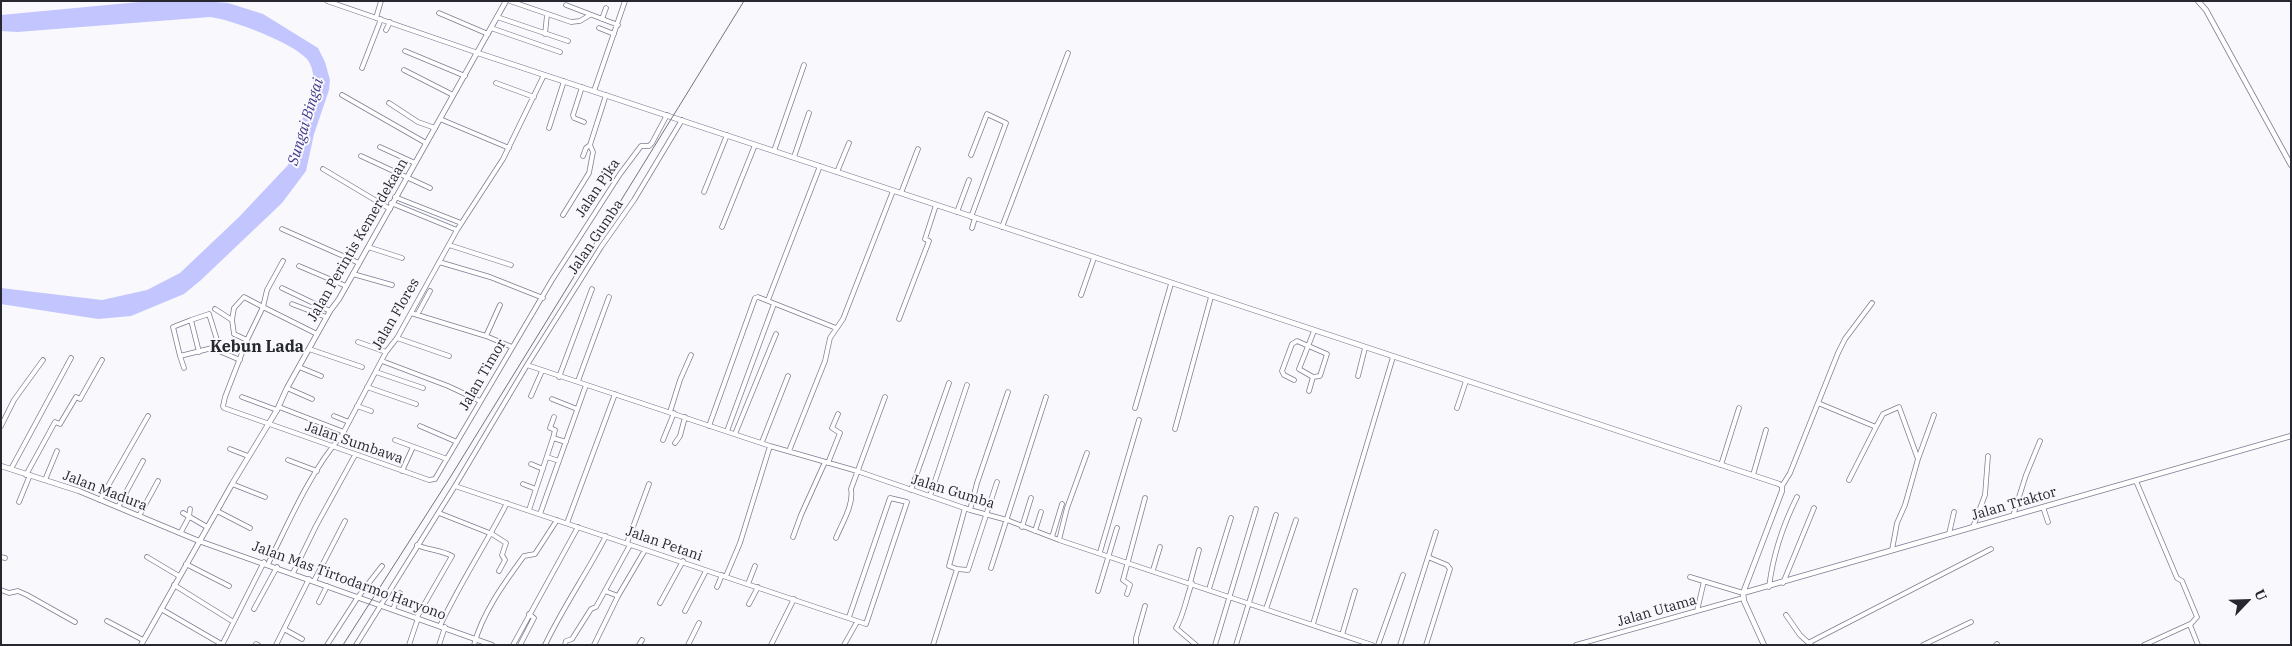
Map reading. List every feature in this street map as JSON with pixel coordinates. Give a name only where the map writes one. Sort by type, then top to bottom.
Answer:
[{"type":"street","points":[[327,1],[340,3],[376,18],[478,54],[794,157],[1782,486]]},
{"type":"street","points":[[376,18],[380,1]]},
{"type":"street","name":"Jalan Perintis Kemerdekaan","points":[[142,642],[199,540],[278,408],[326,317],[353,274],[506,1]]},
{"type":"street","points":[[510,1],[547,15],[576,22],[590,15]]},
{"type":"street","points":[[594,91],[625,1]]},
{"type":"street","points":[[2198,1],[2206,10],[2291,165]]},
{"type":"street","points":[[566,5],[618,24]]},
{"type":"street","points":[[602,19],[606,8]]},
{"type":"street","points":[[439,13],[488,34]]},
{"type":"street","points":[[545,34],[547,15]]},
{"type":"street","points":[[497,17],[568,41]]},
{"type":"street","points":[[362,68],[381,19]]},
{"type":"street","points":[[386,30],[390,22]]},
{"type":"street","points":[[491,28],[560,52]]},
{"type":"street","points":[[599,28],[614,34]]},
{"type":"street","points":[[405,51],[464,76]]},
{"type":"street","points":[[1002,226],[1068,53]]},
{"type":"street","points":[[774,151],[804,65]]},
{"type":"street","points":[[404,70],[453,95]]},
{"type":"street","name":"Jalan Flores","points":[[222,645],[232,621],[317,471],[344,432],[386,352],[397,338],[461,223],[487,186],[509,148],[544,75]]},
{"type":"street","points":[[549,128],[564,81]]},
{"type":"street","points":[[496,83],[534,97]]},
{"type":"street","points":[[582,88],[573,115],[574,118],[584,122]]},
{"type":"street","points":[[342,95],[426,143]]},
{"type":"street","points":[[583,156],[586,148],[590,145],[606,95]]},
{"type":"street","points":[[390,103],[418,122],[435,128]]},
{"type":"street","points":[[794,157],[809,113]]},
{"type":"street","points":[[971,155],[987,114],[1006,123],[973,218],[972,228]]},
{"type":"street","name":"Jalan Pjka","points":[[552,280],[620,174],[641,146],[649,146],[652,143],[667,115]]},
{"type":"street","points":[[440,119],[509,148]]},
{"type":"street","name":"Jalan Gumba","points":[[356,645],[455,486],[527,365],[601,247],[634,200],[682,120]]},
{"type":"street","points":[[704,192],[727,135]]},
{"type":"street","points":[[837,172],[849,144]]},
{"type":"street","points":[[563,215],[589,173],[593,152],[590,145]]},
{"type":"street","points":[[722,227],[755,145]]},
{"type":"street","points":[[380,147],[416,163]]},
{"type":"street","points":[[902,193],[918,149]]},
{"type":"street","points":[[361,156],[430,188]]},
{"type":"street","points":[[768,300],[820,166]]},
{"type":"street","points":[[323,169],[390,206],[457,230]]},
{"type":"street","points":[[957,212],[969,180]]},
{"type":"street","points":[[790,451],[824,361],[830,338],[843,319],[893,191]]},
{"type":"street","points":[[395,198],[461,223]]},
{"type":"street","points":[[899,319],[929,241],[925,239],[936,205]]},
{"type":"street","points":[[282,229],[359,263]]},
{"type":"street","points":[[449,245],[512,265]]},
{"type":"street","points":[[368,247],[402,258]]},
{"type":"street","points":[[1081,295],[1094,258]]},
{"type":"street","points":[[180,356],[212,348],[240,360],[247,340],[263,307],[268,290],[283,261]]},
{"type":"street","points":[[439,262],[490,277],[543,298]]},
{"type":"street","points":[[299,266],[346,286]]},
{"type":"street","points":[[353,274],[392,285]]},
{"type":"street","name":"Jalan Timor","points":[[434,480],[552,280]]},
{"type":"street","points":[[1135,408],[1171,284]]},
{"type":"street","points":[[282,288],[330,311]]},
{"type":"street","points":[[559,377],[592,289]]},
{"type":"street","points":[[417,315],[430,291]]},
{"type":"street","points":[[247,340],[234,334],[232,320],[234,308],[244,297],[317,334]]},
{"type":"street","points":[[578,382],[609,297]]},
{"type":"street","points":[[709,426],[754,300],[758,297],[768,300],[836,328]]},
{"type":"street","points":[[1175,429],[1211,297]]},
{"type":"street","points":[[1764,645],[1743,596],[1782,491],[1782,486],[1790,473],[1845,338],[1872,303]]},
{"type":"street","points":[[292,304],[326,317]]},
{"type":"street","points":[[727,431],[774,304]]},
{"type":"street","points":[[486,336],[500,305]]},
{"type":"street","points":[[215,309],[232,320]]},
{"type":"street","points":[[411,313],[486,336],[512,348]]},
{"type":"street","points":[[184,368],[173,327],[209,314],[217,340],[212,348]]},
{"type":"street","points":[[190,320],[198,352]]},
{"type":"street","points":[[1294,380],[1284,375],[1282,371],[1292,344],[1297,341],[1308,347],[1327,354],[1320,376],[1314,377],[1299,369],[1308,347],[1314,331]]},
{"type":"street","points":[[735,434],[776,334]]},
{"type":"street","points":[[397,338],[448,356]]},
{"type":"street","points":[[358,342],[386,352]]},
{"type":"street","points":[[1358,376],[1365,348]]},
{"type":"street","points":[[309,349],[362,367]]},
{"type":"street","points":[[663,440],[680,380],[691,355]]},
{"type":"street","points":[[1313,624],[1393,357]]},
{"type":"street","points":[[11,469],[71,358]]},
{"type":"street","points":[[1,426],[14,400],[43,360]]},
{"type":"street","points":[[19,502],[28,475],[55,422],[60,424],[76,397],[80,399],[102,360]]},
{"type":"street","name":"Jalan Sumbawa","points":[[240,360],[222,406],[268,425],[402,471],[434,480]]},
{"type":"street","points":[[382,361],[448,386],[480,401]]},
{"type":"street","name":"Jalan Gumba","points":[[527,365],[770,446],[857,471],[970,510],[1008,520],[1059,540],[1128,561],[1372,645]]},
{"type":"street","points":[[299,367],[321,376]]},
{"type":"street","points":[[531,396],[542,371]]},
{"type":"street","points":[[376,372],[423,388]]},
{"type":"street","points":[[762,442],[788,376]]},
{"type":"street","points":[[1309,391],[1314,377]]},
{"type":"street","points":[[1457,408],[1466,381]]},
{"type":"street","points":[[911,490],[949,383]]},
{"type":"street","points":[[540,514],[586,385]]},
{"type":"street","points":[[930,496],[966,385]]},
{"type":"street","points":[[367,387],[416,404]]},
{"type":"street","points":[[287,388],[312,399]]},
{"type":"street","points":[[970,510],[977,482],[1008,392]]},
{"type":"street","points":[[567,524],[615,394]]},
{"type":"street","points":[[242,397],[344,432]]},
{"type":"street","points":[[836,538],[849,508],[852,495],[851,489],[885,397]]},
{"type":"street","points":[[991,568],[1046,397]]},
{"type":"street","points":[[552,399],[577,409]]},
{"type":"street","points":[[1818,403],[1876,427]]},
{"type":"street","points":[[358,406],[371,411]]},
{"type":"street","points":[[1721,465],[1739,408]]},
{"type":"street","points":[[1848,480],[1883,414],[1898,408],[1918,458]]},
{"type":"street","points":[[793,537],[800,515],[840,433],[832,428],[838,414]]},
{"type":"street","points":[[1892,550],[1897,523],[1905,505],[1918,458],[1934,415]]},
{"type":"street","points":[[100,500],[148,416]]},
{"type":"street","points":[[334,416],[349,422]]},
{"type":"street","points":[[550,428],[554,417]]},
{"type":"street","points":[[675,442],[680,436],[685,418]]},
{"type":"street","points":[[1100,552],[1139,420]]},
{"type":"street","points":[[420,426],[457,442]]},
{"type":"street","points":[[530,510],[555,430],[544,426]]},
{"type":"street","points":[[1753,475],[1766,430]]},
{"type":"street","name":"Jalan Traktor","points":[[1743,596],[1892,550],[2291,436]]},
{"type":"street","points":[[553,438],[566,442]]},
{"type":"street","points":[[395,440],[447,460]]},
{"type":"street","points":[[2013,516],[2026,474],[2040,441]]},
{"type":"street","points":[[717,587],[740,543],[770,446]]},
{"type":"street","points":[[402,471],[413,447]]},
{"type":"street","points":[[230,449],[248,456]]},
{"type":"street","points":[[45,480],[57,452]]},
{"type":"street","points":[[1059,540],[1067,508],[1087,453]]},
{"type":"street","points":[[293,573],[316,526],[355,455]]},
{"type":"street","points":[[1974,527],[1985,495],[1988,456]]},
{"type":"street","points":[[546,457],[559,461]]},
{"type":"street","points":[[288,460],[317,471]]},
{"type":"street","points":[[118,507],[143,461]]},
{"type":"street","points":[[531,464],[543,469]]},
{"type":"street","name":"Jalan Madura","points":[[1,466],[100,500],[199,540]]},
{"type":"street","points":[[540,477],[552,481]]},
{"type":"street","points":[[139,516],[158,481]]},
{"type":"street","points":[[2136,481],[2177,578],[2182,581],[2197,617],[2190,624],[2144,645]]},
{"type":"street","points":[[965,508],[949,566],[968,570],[984,519],[988,515],[997,482]]},
{"type":"street","points":[[232,484],[265,498]]},
{"type":"street","points":[[523,484],[536,489]]},
{"type":"street","points":[[565,645],[566,641],[572,639],[605,590],[629,544],[649,484]]},
{"type":"street","name":"Jalan Petani","points":[[455,486],[866,624],[907,504],[899,499]]},
{"type":"street","points":[[849,617],[890,498],[899,499],[904,488]]},
{"type":"street","points":[[1769,587],[1781,532],[1797,497]]},
{"type":"street","points":[[1022,526],[1031,498]]},
{"type":"street","points":[[1127,594],[1130,585],[1123,580],[1145,498]]},
{"type":"street","points":[[439,645],[442,627],[456,593],[492,534],[507,503]]},
{"type":"street","points":[[1052,537],[1062,504]]},
{"type":"street","points":[[2043,507],[2048,522]]},
{"type":"street","points":[[1783,583],[1796,547],[1814,508]]},
{"type":"street","points":[[181,532],[189,517],[190,509]]},
{"type":"street","points":[[1215,645],[1256,509]]},
{"type":"street","points":[[217,511],[250,528]]},
{"type":"street","points":[[1035,531],[1042,512]]},
{"type":"street","points":[[1949,534],[1954,512]]},
{"type":"street","points":[[183,513],[207,527]]},
{"type":"street","points":[[438,513],[492,534],[506,543],[502,555],[505,560],[498,571]]},
{"type":"street","points":[[1236,645],[1276,515]]},
{"type":"street","points":[[1209,590],[1231,518]]},
{"type":"street","points":[[474,645],[475,639],[510,575],[524,556],[531,556],[537,552],[557,520]]},
{"type":"street","points":[[1266,609],[1296,520]]},
{"type":"street","points":[[314,581],[345,521]]},
{"type":"street","points":[[512,645],[578,527]]},
{"type":"street","points":[[1098,591],[1117,528]]},
{"type":"street","points":[[1400,645],[1436,532]]},
{"type":"street","points":[[545,645],[557,620],[583,579],[606,536]]},
{"type":"street","name":"Jalan Mas Tirtodarmo Haryono","points":[[199,540],[490,645]]},
{"type":"street","points":[[409,645],[418,618],[452,556],[430,551],[417,545]]},
{"type":"street","points":[[1153,570],[1160,548]]},
{"type":"street","points":[[1786,615],[1805,641],[1810,643],[1991,549]]},
{"type":"street","points":[[594,645],[618,596],[646,550]]},
{"type":"street","points":[[1196,645],[1176,628],[1181,621],[1184,602],[1199,550]]},
{"type":"street","points":[[147,557],[179,576]]},
{"type":"street","points":[[1426,645],[1450,569],[1447,565],[1428,558]]},
{"type":"street","points":[[660,603],[682,562]]},
{"type":"street","points":[[186,564],[228,586]]},
{"type":"street","points":[[327,645],[358,597],[382,566]]},
{"type":"street","points":[[748,584],[755,566]]},
{"type":"street","points":[[254,609],[277,567]]},
{"type":"street","points":[[933,645],[957,569]]},
{"type":"street","points":[[685,611],[706,570]]},
{"type":"street","points":[[1378,645],[1403,575]]},
{"type":"street","points":[[1690,577],[1743,596]]},
{"type":"street","points":[[276,645],[309,579]]},
{"type":"street","points":[[1697,611],[1704,581]]},
{"type":"street","points":[[174,586],[232,621]]},
{"type":"street","points":[[319,602],[327,586]]},
{"type":"street","points":[[749,604],[758,587]]},
{"type":"street","points":[[1,590],[9,594],[18,591],[75,622]]},
{"type":"street","points":[[605,590],[618,596]]},
{"type":"street","points":[[1342,635],[1355,590]]},
{"type":"street","points":[[393,609],[400,593]]},
{"type":"street","name":"Jalan Utama","points":[[1576,645],[1743,596]]},
{"type":"street","points":[[771,645],[794,599]]},
{"type":"street","points":[[1136,645],[1136,638],[1145,606]]},
{"type":"street","points":[[161,609],[222,645]]},
{"type":"street","points":[[520,645],[534,618],[529,614]]},
{"type":"street","points":[[107,621],[142,642]]},
{"type":"street","points":[[844,645],[857,622]]},
{"type":"street","points":[[1923,645],[1971,622]]},
{"type":"street","points":[[688,645],[699,623]]},
{"type":"street","points":[[2190,624],[2198,645]]},
{"type":"street","points":[[284,629],[302,639]]},
{"type":"street","points":[[639,645],[642,640]]},
{"type":"street","points":[[1188,645],[1189,640]]},
{"type":"water","name":"Sungai Bingai","points":[[204,1],[228,3],[263,14],[318,48],[325,62],[330,80],[329,90],[314,134],[306,171],[282,203],[184,294],[131,316],[98,319],[1,304],[1,288],[102,300],[147,290],[180,273],[239,217],[288,165],[313,85],[313,75],[311,65],[307,59],[276,39],[232,22],[210,17],[17,32],[1,31],[1,15],[139,2]]},
{"type":"railway","points":[[343,645],[451,476],[744,1]]},
{"type":"district","name":"Kebun Lada","points":[[257,347]]}]
